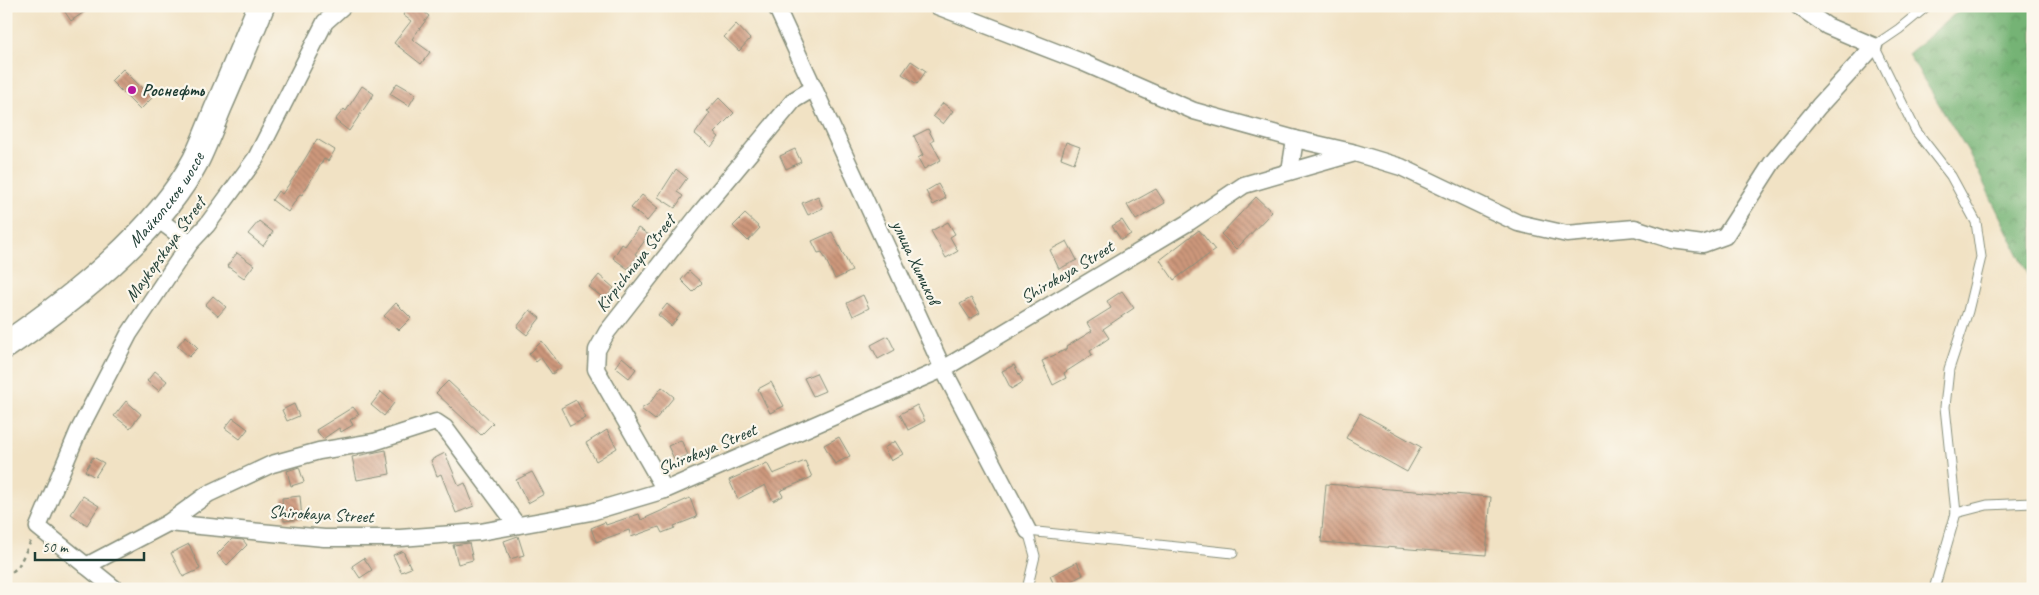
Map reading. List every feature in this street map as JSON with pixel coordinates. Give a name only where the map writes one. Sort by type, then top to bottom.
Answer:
[{"type":"main road","name":"Майкопское шоссе","points":[[6,345],[79,291],[118,256],[169,201],[195,161],[261,6]]},
{"type":"street","name":"Maykopskaya Street","points":[[38,527],[78,432],[129,334],[190,243],[207,225],[256,158],[326,22],[343,6]]},
{"type":"street","name":"улица Химиков","points":[[776,6],[943,369],[1028,531]]},
{"type":"street","points":[[937,6],[1082,62],[1194,111],[1295,139],[1355,153],[1401,167],[1518,223],[1567,234],[1635,228],[1672,240],[1703,244],[1725,236],[1772,163],[1818,106],[1874,46],[1826,26],[1798,6]]},
{"type":"street","name":"Kirpichnaya Street","points":[[665,490],[596,368],[597,350],[607,332],[700,213],[794,100],[814,88]]},
{"type":"street","points":[[1290,171],[1295,139]]},
{"type":"street","name":"Shirokaya Street","points":[[168,523],[324,538],[400,538],[480,532],[591,512],[665,490],[943,369],[1189,222],[1244,185],[1355,153]]},
{"type":"street","points":[[155,217],[190,243]]},
{"type":"street","points":[[86,566],[168,523],[208,494],[272,464],[319,451],[374,442],[436,422],[445,428],[517,524]]},
{"type":"street","points":[[38,527],[115,589]]},
{"type":"lane","points":[[1927,6],[1874,46],[1916,131],[1951,176],[1976,222],[1981,257],[1968,311],[1949,369],[1946,407],[1956,513],[1934,589]]},
{"type":"lane","points":[[1956,513],[1987,505],[2033,503]]},
{"type":"lane","points":[[1028,589],[1035,556],[1028,531],[1233,553]]},
{"type":"path","points":[[6,577],[18,567],[38,527]]},
{"type":"green space","points":[[1964,6],[2033,6],[2033,284],[1968,151],[1908,54]]},
{"type":"building","points":[[61,6],[93,6],[71,21]]},
{"type":"building","points":[[410,6],[417,6],[429,16],[412,39],[430,52],[421,64],[394,43],[411,21],[403,15]]},
{"type":"building","points":[[736,24],[750,39],[739,51],[724,37]]},
{"type":"building","points":[[911,61],[926,71],[917,84],[902,74]]},
{"type":"building","name":"Роснефть","points":[[123,69],[152,98],[140,110],[111,81]]},
{"type":"building","points":[[397,83],[416,94],[409,106],[390,94]]},
{"type":"building","points":[[362,86],[374,94],[349,131],[335,120],[344,109],[346,111]]},
{"type":"building","points":[[719,98],[734,113],[714,133],[719,137],[711,147],[695,134],[710,113],[707,111]]},
{"type":"building","points":[[943,103],[953,111],[943,124],[933,116]]},
{"type":"building","points":[[928,129],[934,140],[931,142],[941,160],[924,169],[918,158],[923,155],[914,136]]},
{"type":"building","points":[[317,139],[335,150],[328,161],[324,159],[302,195],[300,194],[288,212],[272,200],[278,191],[282,194]]},
{"type":"building","points":[[1066,142],[1080,147],[1074,163],[1061,158]]},
{"type":"building","points":[[795,149],[801,162],[786,169],[780,156]]},
{"type":"building","points":[[676,169],[687,178],[677,192],[683,196],[675,208],[658,197]]},
{"type":"building","points":[[938,184],[946,198],[933,205],[926,191]]},
{"type":"building","points":[[1156,189],[1165,203],[1136,220],[1127,205]]},
{"type":"building","points":[[642,195],[658,208],[647,221],[631,208]]},
{"type":"building","points":[[818,196],[823,208],[808,215],[802,203]]},
{"type":"building","points":[[1256,197],[1272,212],[1236,249],[1221,234]]},
{"type":"building","points":[[745,214],[760,228],[748,241],[733,226]]},
{"type":"building","points":[[1122,220],[1131,234],[1121,240],[1112,226]]},
{"type":"building","points":[[259,221],[273,232],[263,246],[248,234]]},
{"type":"building","points":[[948,222],[955,234],[950,237],[958,251],[946,258],[931,231]]},
{"type":"building","points":[[638,228],[649,235],[635,254],[638,256],[628,269],[613,258],[622,244],[625,246]]},
{"type":"building","points":[[1199,230],[1215,250],[1174,280],[1160,260]]},
{"type":"building","points":[[832,232],[852,271],[835,279],[822,252],[818,253],[812,241]]},
{"type":"building","points":[[1067,241],[1077,260],[1059,269],[1050,250]]},
{"type":"building","points":[[237,253],[254,265],[244,278],[227,266]]},
{"type":"building","points":[[689,271],[702,283],[693,292],[681,280]]},
{"type":"building","points":[[599,275],[614,288],[605,299],[589,287]]},
{"type":"building","points":[[1122,291],[1134,308],[1103,329],[1109,338],[1090,351],[1092,355],[1064,373],[1066,378],[1053,385],[1042,361],[1067,349],[1066,347],[1092,331],[1087,323],[1111,308],[1107,301]]},
{"type":"building","points":[[863,295],[869,308],[853,316],[847,303]]},
{"type":"building","points":[[213,296],[226,307],[218,316],[205,305]]},
{"type":"building","points":[[971,298],[980,313],[970,319],[960,304]]},
{"type":"building","points":[[396,303],[411,318],[399,330],[384,316]]},
{"type":"building","points":[[667,304],[680,315],[671,326],[658,315]]},
{"type":"building","points":[[530,310],[540,318],[527,335],[517,327]]},
{"type":"building","points":[[186,336],[198,348],[189,357],[177,346]]},
{"type":"building","points":[[888,336],[895,350],[878,359],[871,345]]},
{"type":"building","points":[[542,341],[562,367],[552,374],[541,358],[536,362],[529,354]]},
{"type":"building","points":[[622,357],[636,369],[629,378],[615,367]]},
{"type":"building","points":[[1014,365],[1023,382],[1011,389],[1002,371]]},
{"type":"building","points":[[155,371],[167,381],[159,391],[147,381]]},
{"type":"building","points":[[816,373],[825,391],[813,396],[804,378]]},
{"type":"building","points":[[448,381],[493,423],[481,435],[436,393]]},
{"type":"building","points":[[771,382],[784,406],[770,413],[758,389]]},
{"type":"building","points":[[662,387],[674,397],[655,420],[641,409],[649,404]]},
{"type":"building","points":[[381,392],[394,403],[384,416],[371,405]]},
{"type":"building","points":[[576,400],[586,418],[570,426],[561,408]]},
{"type":"building","points":[[126,401],[141,414],[130,428],[114,416]]},
{"type":"building","points":[[294,404],[299,416],[287,421],[282,410]]},
{"type":"building","points":[[917,405],[925,421],[908,430],[900,414]]},
{"type":"building","points":[[353,407],[359,414],[350,420],[353,425],[341,432],[339,428],[323,439],[316,430]]},
{"type":"building","points":[[1360,413],[1421,447],[1407,472],[1346,438]]},
{"type":"building","points":[[233,418],[248,429],[240,439],[225,428]]},
{"type":"building","points":[[607,430],[617,448],[596,461],[586,443]]},
{"type":"building","points":[[839,437],[850,456],[835,464],[824,445]]},
{"type":"building","points":[[681,440],[688,455],[675,461],[668,446]]},
{"type":"building","points":[[895,441],[903,454],[891,461],[884,448]]},
{"type":"building","points":[[386,450],[390,474],[357,480],[352,457]]},
{"type":"building","points":[[445,453],[459,486],[465,483],[474,506],[456,513],[441,474],[437,476],[431,460]]},
{"type":"building","points":[[93,457],[104,463],[95,477],[85,471]]},
{"type":"building","points":[[805,461],[812,477],[780,491],[783,496],[773,501],[765,485],[738,499],[729,480],[767,463],[773,474]]},
{"type":"building","points":[[299,467],[304,482],[291,486],[287,471]]},
{"type":"building","points":[[532,472],[544,494],[528,503],[516,480]]},
{"type":"building","points":[[1326,484],[1491,497],[1486,555],[1321,542]]},
{"type":"building","points":[[83,496],[99,506],[87,525],[71,514]]},
{"type":"building","points":[[300,496],[302,519],[284,521],[282,498]]},
{"type":"building","points":[[690,498],[697,517],[674,526],[675,528],[662,533],[659,527],[631,537],[629,530],[596,542],[591,528],[605,522],[606,525],[639,514],[641,520]]},
{"type":"building","points":[[518,536],[524,555],[510,559],[504,541]]},
{"type":"building","points":[[232,539],[243,540],[247,545],[227,565],[217,554]]},
{"type":"building","points":[[469,543],[473,560],[458,564],[453,545]]},
{"type":"building","points":[[189,544],[200,569],[183,577],[171,553]]},
{"type":"building","points":[[403,551],[411,568],[401,572],[393,555]]},
{"type":"building","points":[[364,558],[372,570],[360,578],[352,566]]},
{"type":"building","points":[[1077,562],[1083,575],[1056,589],[1050,576]]},
{"type":"place","name":"Роснефть","points":[[132,90]]}]
